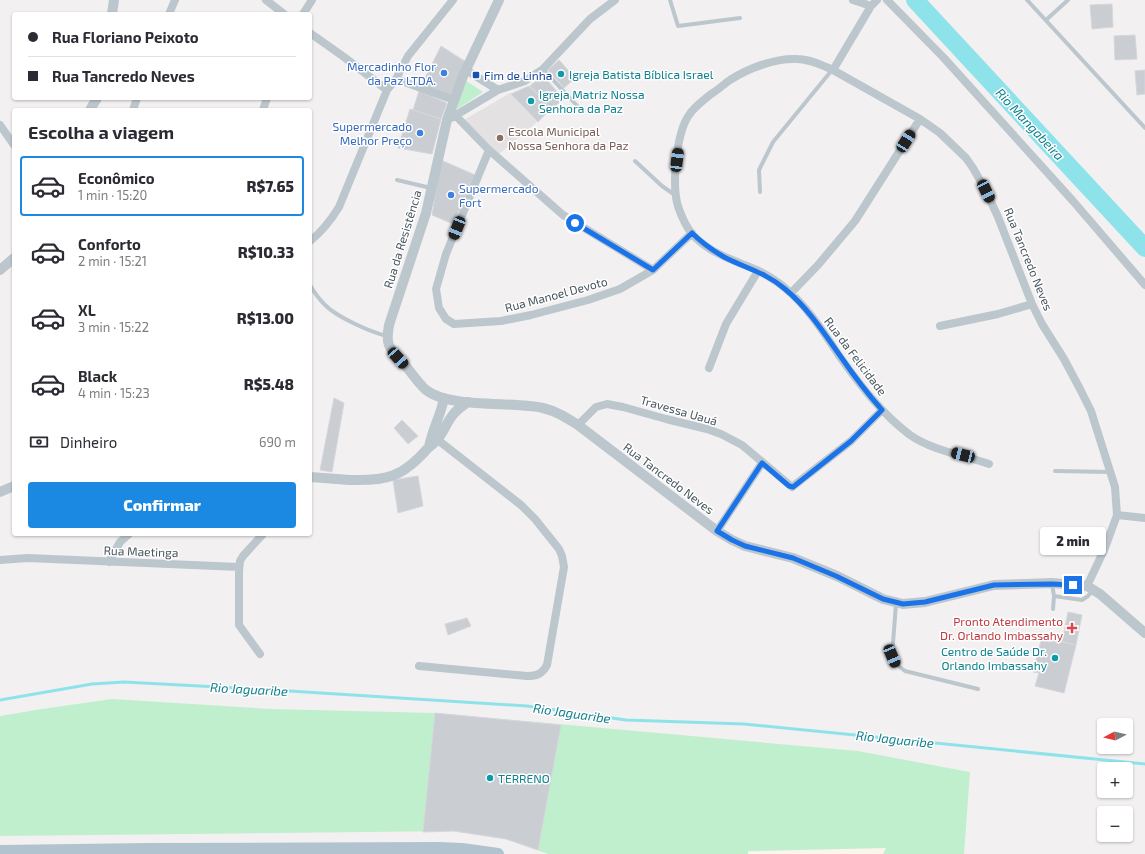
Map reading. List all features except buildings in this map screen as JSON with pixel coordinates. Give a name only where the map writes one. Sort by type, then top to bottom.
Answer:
[{"type":"main road","points":[[0,851],[438,848],[498,854]]},
{"type":"street","points":[[112,12],[114,0]]},
{"type":"street","points":[[170,12],[175,0]]},
{"type":"street","points":[[266,0],[281,12]]},
{"type":"street","points":[[304,12],[312,0]]},
{"type":"street","points":[[312,239],[324,230],[339,207],[388,90],[396,79],[408,56],[453,0]]},
{"type":"street","name":"Rua da Resistência","points":[[386,336],[400,288],[426,213],[451,118],[454,100],[466,70],[499,0]]},
{"type":"street","points":[[615,0],[590,19],[543,68],[524,81],[498,90],[451,118],[563,216],[653,270]]},
{"type":"street","points":[[853,0],[871,6]]},
{"type":"street","points":[[833,70],[871,6],[877,0]]},
{"type":"street","points":[[887,0],[943,57],[1073,201],[1145,285]]},
{"type":"street","points":[[312,34],[388,90]]},
{"type":"street","name":"Rua da Felicidade","points":[[833,70],[799,59],[770,62],[748,70],[731,79],[697,104],[686,120],[679,142],[675,174],[676,195],[684,222],[692,233],[704,244],[723,256],[758,271],[777,282],[791,293],[822,330],[882,410],[909,434],[918,440],[939,449],[989,464]]},
{"type":"street","points":[[466,70],[498,90]]},
{"type":"street","name":"Rua Tancredo Neves","points":[[468,402],[530,406],[544,408],[558,413],[578,425],[717,531],[732,540],[745,546],[793,558],[836,576],[883,599],[896,603],[916,604],[994,585],[1052,584],[1090,587],[1117,515],[1115,487],[1091,411],[1064,359],[1042,324],[1032,304],[998,217],[973,168],[950,142],[920,119],[833,70]]},
{"type":"street","points":[[396,79],[454,100]]},
{"type":"street","points":[[791,293],[818,265],[855,221],[920,119]]},
{"type":"street","points":[[0,125],[12,142]]},
{"type":"street","name":"Rua Manoel Devoto","points":[[489,150],[446,254],[436,289],[439,308],[446,319],[454,324],[501,321],[531,315],[588,300],[620,289],[653,270],[692,233]]},
{"type":"street","points":[[0,270],[12,260]]},
{"type":"street","points":[[709,368],[726,324],[758,271]]},
{"type":"street","points":[[940,326],[998,314],[1032,304]]},
{"type":"street","points":[[386,336],[389,347],[426,390],[444,398],[468,402]]},
{"type":"street","points":[[312,477],[366,481],[380,480],[399,473],[412,465],[429,448],[434,438],[444,398]]},
{"type":"street","points":[[434,438],[452,416],[468,402]]},
{"type":"street","name":"Travessa Uauá","points":[[578,425],[599,405],[606,404],[694,425],[721,434],[742,445],[792,487],[851,441],[882,410]]},
{"type":"street","points":[[419,666],[527,676],[539,675],[543,672],[547,665],[564,567],[559,549],[535,518],[521,505],[434,438]]},
{"type":"street","points":[[717,531],[762,463]]},
{"type":"street","points":[[0,492],[12,487]]},
{"type":"street","points":[[1117,515],[1145,518]]},
{"type":"street","points":[[108,562],[120,542],[127,536]]},
{"type":"street","points":[[260,654],[239,625],[239,567],[243,556],[261,536]]},
{"type":"street","name":"Rua Maetinga","points":[[0,560],[28,558],[239,567]]},
{"type":"street","points":[[1090,587],[1145,633]]},
{"type":"lane","points":[[670,0],[678,26],[740,18]]},
{"type":"lane","points":[[1027,0],[1145,128]]},
{"type":"lane","points":[[1046,20],[1068,0]]},
{"type":"lane","points":[[543,68],[580,109]]},
{"type":"lane","points":[[760,192],[759,170],[773,142],[833,70]]},
{"type":"lane","points":[[635,161],[662,186],[676,195]]},
{"type":"lane","points":[[397,180],[432,188]]},
{"type":"lane","points":[[312,288],[326,306],[365,329],[386,336]]},
{"type":"lane","points":[[1055,471],[1111,472]]},
{"type":"lane","points":[[1052,584],[1054,596],[1053,609]]},
{"type":"lane","points":[[1054,596],[1082,600],[1088,596],[1090,587]]},
{"type":"lane","points":[[896,603],[892,656],[896,664],[905,671],[978,689]]},
{"type":"shaded area","name":"Escola Municipal Nossa Senhora da Paz","points":[[510,93],[537,122],[499,154],[464,120]]},
{"type":"shaded area","points":[[886,848],[883,854],[748,854],[748,852]]},
{"type":"green space","points":[[465,80],[483,92],[453,112]]},
{"type":"green space","points":[[112,699],[270,709],[435,713],[858,751],[970,772],[964,854],[883,854],[886,848],[748,851],[748,854],[548,854],[506,839],[454,831],[0,836],[0,716]]},
{"type":"waterway","name":"Rio Mangabeira","points":[[915,0],[1145,248]]},
{"type":"waterway","name":"Rio Jaguaribe","points":[[0,700],[92,684],[124,682],[274,690],[527,706],[626,720],[744,724],[1145,764]]},
{"type":"place","name":"Mercadinho Flor da Paz LTDA.","points":[[444,73]]},
{"type":"place","name":"Igreja Batista Bíblica Israel","points":[[561,74]]},
{"type":"place","name":"Fim de Linha","points":[[476,75]]},
{"type":"place","name":"Igreja Matriz Nossa Senhora da Paz","points":[[531,101]]},
{"type":"place","name":"Supermercado Melhor Preço","points":[[420,133]]},
{"type":"place","name":"Escola Municipal Nossa Senhora da Paz","points":[[500,138]]},
{"type":"place","name":"Supermercado Fort","points":[[451,195]]},
{"type":"place","name":"Pronto Atendimento Dr. Orlando Imbassahy","points":[[1072,628]]},
{"type":"place","name":"Centro de Saúde Dr. Orlando Imbassahy","points":[[1055,658]]},
{"type":"place","name":"TERRENO","points":[[490,778]]},
{"type":"route","points":[[575,223],[653,270],[692,233],[704,244],[723,256],[758,271],[777,282],[791,293],[800,303],[882,410],[851,441],[793,487],[789,486],[762,463],[717,531],[745,546],[793,558],[836,576],[883,599],[896,603],[916,604],[994,585],[1073,585]]}]
